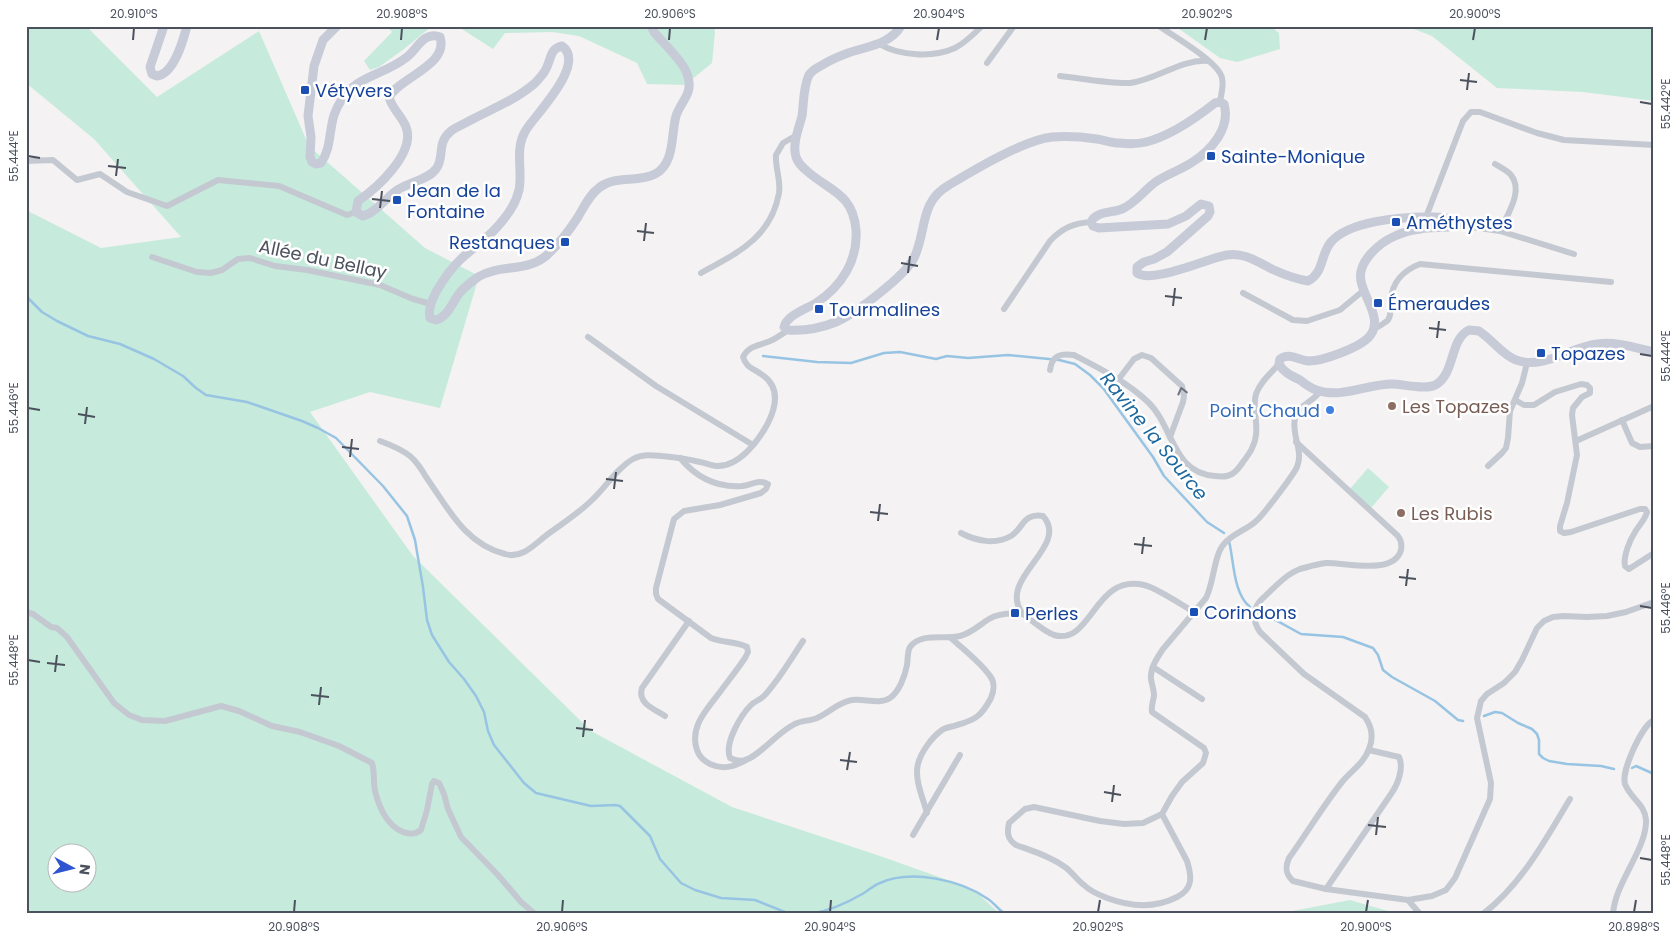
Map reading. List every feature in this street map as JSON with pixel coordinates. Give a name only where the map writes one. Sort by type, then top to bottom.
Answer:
[{"type":"main road","points":[[164,26],[150,67],[152,74],[157,76],[166,73],[172,66],[186,26]]},
{"type":"main road","points":[[337,26],[323,40],[314,66],[308,116],[311,137],[310,157],[312,162],[316,164],[321,163],[326,157],[335,113],[355,85],[407,57],[430,35],[440,36],[442,40],[438,56],[392,91],[389,97],[396,113],[405,126],[408,141],[398,162],[378,186],[358,201],[356,212],[363,216],[368,215],[397,190],[430,175],[439,165],[442,142],[452,130],[526,90],[542,76],[553,51],[559,46],[565,48],[568,61],[560,86],[526,130],[521,140],[519,150],[519,192],[512,208],[497,227],[478,246],[462,257],[446,274],[431,304],[430,318],[436,320],[445,315],[459,294],[478,278],[498,269],[522,266],[542,258],[567,232],[596,190],[608,183],[623,179],[642,178],[656,174],[662,169],[670,155],[676,118],[678,111],[687,98],[689,83],[685,69],[651,26]]},
{"type":"main road","points":[[901,26],[887,40],[879,44],[834,58],[814,69],[805,87],[795,146],[796,156],[799,164],[842,196],[848,203],[856,228],[854,254],[850,267],[844,276],[818,302],[787,320],[784,327],[788,330],[821,327],[836,322],[851,314],[898,278],[915,257],[931,200],[939,191],[1002,156],[1036,140],[1052,137],[1095,139],[1118,143],[1144,142],[1160,137],[1186,123],[1215,103],[1220,102],[1224,104],[1226,111],[1224,124],[1214,144],[1190,164],[1156,181],[1130,205],[1114,212],[1098,215],[1091,222],[1092,226],[1099,228],[1168,224],[1186,216],[1202,204],[1209,206],[1210,212],[1208,216],[1168,252],[1137,267],[1137,273],[1144,276],[1167,273],[1230,254],[1255,259],[1286,274],[1308,281],[1317,274],[1327,248],[1337,236],[1380,221],[1410,216],[1444,216],[1450,219],[1451,224],[1448,227],[1423,228],[1395,236],[1372,252],[1362,266],[1361,281],[1373,311],[1374,329],[1369,337],[1361,344],[1329,357],[1307,361],[1288,355],[1280,358],[1279,364],[1285,372],[1320,391],[1333,393],[1393,384],[1435,386],[1443,378],[1462,335],[1469,330],[1483,334],[1509,357],[1527,363],[1545,361],[1579,347],[1598,344],[1622,345],[1654,352]]},
{"type":"street","points":[[879,44],[888,49],[905,52],[931,54],[943,52],[955,48],[982,26]]},
{"type":"street","points":[[987,63],[1014,26]]},
{"type":"street","points":[[1159,26],[1217,67],[1222,77],[1220,102]]},
{"type":"street","points":[[1060,76],[1130,83],[1192,62],[1208,61]]},
{"type":"street","points":[[1426,217],[1463,121],[1470,112],[1480,112],[1557,139],[1654,145]]},
{"type":"street","points":[[702,273],[744,249],[756,239],[765,227],[779,194],[780,181],[776,155],[783,143],[798,135]]},
{"type":"street","points":[[26,161],[53,160],[77,180],[100,174],[127,192],[167,206],[218,180],[279,186],[346,215],[356,212]]},
{"type":"street","points":[[1495,164],[1511,175],[1516,184],[1516,194],[1500,230]]},
{"type":"street","points":[[1004,309],[1050,240],[1058,232],[1078,223],[1091,222]]},
{"type":"street","points":[[1451,224],[1500,230],[1574,254]]},
{"type":"street","name":"Allée du Bellay","points":[[152,257],[197,272],[210,273],[222,270],[238,259],[250,258],[275,266],[307,270],[380,285],[413,299],[431,304]]},
{"type":"street","points":[[1374,329],[1382,325],[1390,315],[1392,291],[1395,282],[1406,271],[1420,264],[1611,282]]},
{"type":"street","points":[[1243,293],[1293,320],[1307,320],[1340,310],[1364,290]]},
{"type":"street","points":[[380,441],[401,450],[411,457],[453,517],[467,533],[487,548],[506,554],[519,554],[581,510],[632,460],[647,455],[680,458],[718,466],[728,465],[736,460],[753,445],[768,423],[776,404],[776,394],[768,380],[748,368],[744,363],[743,357],[746,350],[769,342],[788,330]]},
{"type":"street","points":[[588,337],[656,386],[753,445]]},
{"type":"street","points":[[1050,370],[1051,362],[1057,356],[1065,354],[1083,360],[1118,380],[1148,402],[1161,419],[1184,462],[1205,476],[1223,477],[1234,474],[1251,452],[1257,429],[1254,401],[1256,394],[1264,380],[1279,364]]},
{"type":"street","points":[[1118,380],[1134,359],[1142,355],[1151,358],[1178,381],[1182,386],[1184,396],[1170,437]]},
{"type":"street","points":[[1488,466],[1506,448],[1509,416],[1522,383],[1527,363]]},
{"type":"street","points":[[1515,400],[1524,405],[1534,405],[1555,392],[1581,384],[1587,385],[1590,388],[1590,393],[1582,397],[1573,408],[1572,416],[1577,455],[1560,531],[1564,533],[1571,532],[1644,509],[1647,512],[1646,518],[1635,532],[1626,555],[1625,566],[1629,569],[1654,553]]},
{"type":"street","points":[[1162,814],[1187,861],[1190,870],[1190,885],[1187,890],[1173,900],[1147,906],[1121,903],[1092,891],[1084,886],[1064,866],[1016,845],[1010,841],[1008,836],[1009,823],[1025,809],[1034,807],[1124,824],[1143,823],[1162,814],[1182,782],[1203,763],[1206,753],[1201,745],[1152,712],[1151,706],[1154,694],[1151,679],[1153,667],[1163,649],[1200,606],[1210,588],[1219,552],[1223,545],[1256,522],[1297,468],[1299,454],[1294,426],[1296,417],[1304,405],[1315,398],[1320,391]]},
{"type":"street","points":[[1576,441],[1654,406]]},
{"type":"street","points":[[1622,420],[1632,443],[1640,446],[1654,446]]},
{"type":"street","points":[[1296,442],[1398,536],[1401,549],[1400,553],[1393,560],[1379,565],[1324,563],[1297,570],[1258,603],[1254,618],[1255,625],[1260,632],[1304,674],[1365,717],[1371,725],[1372,738],[1369,750],[1362,762],[1342,782],[1289,858],[1286,872],[1293,881],[1326,889],[1408,900],[1439,894],[1451,885],[1484,815],[1492,791],[1478,728],[1477,718],[1481,701],[1487,694],[1504,683],[1514,672],[1522,660],[1537,628],[1544,621],[1553,616],[1607,616],[1626,612],[1654,602]]},
{"type":"street","points":[[680,458],[696,474],[708,481],[731,486],[743,486],[758,482],[768,484],[766,490],[761,493],[720,505],[684,511],[674,518],[656,594],[658,599],[711,638],[742,644],[747,647],[748,652],[745,658],[701,718],[696,730],[694,744],[698,754],[706,762],[726,768],[736,766],[754,756],[780,733],[797,723],[818,718],[842,703],[862,699],[881,701],[890,698],[903,679],[909,649],[913,644],[922,639],[961,636],[976,630],[990,619],[998,616],[1008,613],[1023,614]]},
{"type":"street","points":[[961,533],[980,540],[997,540],[1012,535],[1024,520],[1032,516],[1043,516],[1046,520],[1047,544],[1022,577],[1016,595],[1023,614],[1054,635],[1070,634],[1077,631],[1083,626],[1102,598],[1120,586],[1145,585],[1194,612]]},
{"type":"street","points":[[26,612],[33,614],[51,627],[57,628],[67,637],[114,703],[129,715],[142,720],[165,721],[221,706],[272,726],[300,732],[339,746],[372,763],[375,789],[383,814],[388,822],[397,829],[410,834],[416,834],[421,830],[432,784],[434,781],[438,783],[461,837],[521,902],[535,914]]},
{"type":"street","points":[[665,716],[643,701],[640,693],[689,621]]},
{"type":"street","points":[[927,813],[917,774],[920,758],[932,738],[943,729],[977,718],[992,695],[994,685],[990,676],[951,638]]},
{"type":"street","points":[[746,760],[737,761],[730,758],[731,739],[736,726],[751,704],[763,697],[804,642]]},
{"type":"street","points":[[1153,667],[1202,699]]},
{"type":"street","points":[[1613,914],[1615,898],[1643,836],[1646,818],[1642,807],[1626,786],[1624,775],[1643,731],[1649,722],[1654,720]]},
{"type":"street","points":[[1326,889],[1391,794],[1398,780],[1401,765],[1399,757],[1369,750]]},
{"type":"street","points":[[913,835],[960,755]]},
{"type":"street","points":[[1483,914],[1509,891],[1520,877],[1570,799]]},
{"type":"street","points":[[1646,818],[1654,824]]},
{"type":"street","points":[[1408,900],[1420,914]]},
{"type":"green space","points":[[26,26],[86,26],[157,97],[259,31],[309,146],[425,248],[479,276],[440,408],[370,392],[310,412],[413,556],[591,731],[732,807],[973,889],[1000,914],[26,914],[26,210],[101,248],[181,237],[94,139],[26,83]]},
{"type":"green space","points":[[387,26],[432,26],[379,67],[370,70],[364,61],[392,32]]},
{"type":"green space","points":[[457,26],[714,26],[715,32],[712,63],[685,85],[647,84],[637,63],[579,36],[552,32],[505,33],[493,49]]},
{"type":"green space","points":[[1175,26],[1270,26],[1279,33],[1280,49],[1237,62],[1220,58]]},
{"type":"green space","points":[[1406,26],[1654,26],[1654,101],[1583,92],[1497,88],[1432,36]]},
{"type":"green space","points":[[1368,468],[1389,487],[1371,508],[1350,489]]},
{"type":"green space","points":[[1350,900],[1398,914],[1277,914]]},
{"type":"waterway","points":[[26,296],[42,312],[57,321],[88,336],[120,344],[154,359],[183,376],[206,395],[247,402],[302,421],[336,438],[383,486],[407,516],[415,540],[427,620],[432,635],[449,662],[476,696],[484,712],[488,731],[494,745],[524,783],[536,793],[591,806],[620,806],[650,836],[660,859],[681,883],[695,890],[721,898],[755,900],[790,914]]},
{"type":"waterway","name":"Ravine la Source","points":[[763,356],[817,362],[851,363],[884,353],[900,352],[936,359],[947,356],[968,358],[1008,355],[1059,360],[1075,364],[1103,388],[1153,457],[1164,476],[1207,522],[1224,533]]},
{"type":"waterway","name":"Ravine la Source","points":[[1229,541],[1237,585],[1244,601],[1250,607]]},
{"type":"waterway","name":"Ravine la Source","points":[[1261,612],[1301,634],[1343,637],[1373,648],[1378,655],[1383,670],[1435,701],[1458,720],[1463,721]]},
{"type":"waterway","name":"Ravine la Source","points":[[1484,716],[1495,712],[1502,713],[1532,729],[1537,734],[1539,740],[1539,754],[1549,761],[1614,769]]},
{"type":"waterway","name":"Ravine la Source","points":[[1632,768],[1636,766],[1654,774]]},
{"type":"waterway","points":[[810,914],[844,903],[880,883],[906,877],[935,879],[964,887],[988,899],[1005,914]]},
{"type":"place","name":"Vétyvers","points":[[305,90]]},
{"type":"place","name":"Sainte-Monique","points":[[1211,156]]},
{"type":"place","name":"Jean de la Fontaine","points":[[397,200]]},
{"type":"place","name":"Améthystes","points":[[1396,222]]},
{"type":"place","name":"Restanques","points":[[565,242]]},
{"type":"place","name":"Émeraudes","points":[[1378,303]]},
{"type":"place","name":"Tourmalines","points":[[819,309]]},
{"type":"place","name":"Topazes","points":[[1541,353]]},
{"type":"place","name":"Les Topazes","points":[[1392,406]]},
{"type":"place","name":"Point Chaud","points":[[1330,410]]},
{"type":"place","name":"Les Rubis","points":[[1401,513]]},
{"type":"place","name":"Corindons","points":[[1194,612]]},
{"type":"place","name":"Perles","points":[[1015,613]]}]
